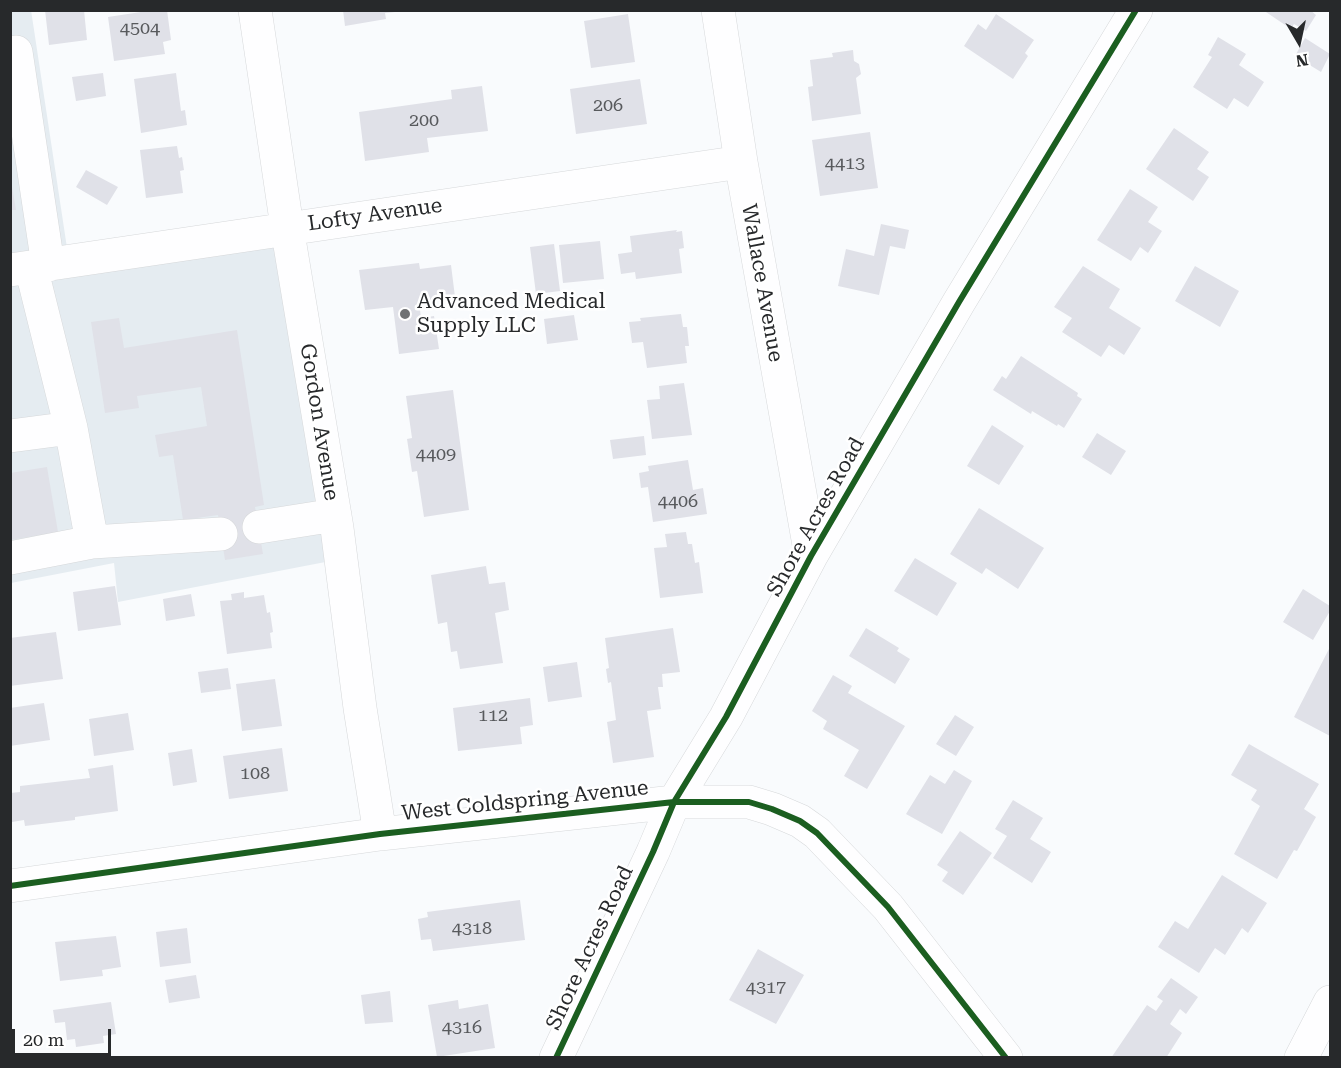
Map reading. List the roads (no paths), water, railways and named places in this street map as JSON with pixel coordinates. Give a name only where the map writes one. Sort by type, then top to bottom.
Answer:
[{"type":"street","name":"Gordon Avenue","points":[[255,10],[287,227],[335,515],[360,708],[380,834]]},
{"type":"street","name":"Wallace Avenue","points":[[718,10],[741,162],[811,556]]},
{"type":"street","name":"Shore Acres Road","points":[[556,1058],[653,852],[674,802],[726,717],[811,556],[959,302],[1136,10]]},
{"type":"street","points":[[16,52],[30,267],[71,428],[92,542]]},
{"type":"street","name":"Lofty Avenue","points":[[30,267],[287,227],[741,162]]},
{"type":"street","points":[[10,436],[71,428]]},
{"type":"street","points":[[259,527],[335,515]]},
{"type":"street","points":[[10,558],[92,542],[221,534]]},
{"type":"street","name":"West Coldspring Avenue","points":[[10,886],[380,834],[674,802],[749,802],[772,808],[800,821],[817,833],[888,907],[1006,1058]]},
{"type":"street","points":[[1301,1058],[1330,1002]]},
{"type":"place","name":"Advanced Medical Supply LLC","points":[[405,314]]}]
